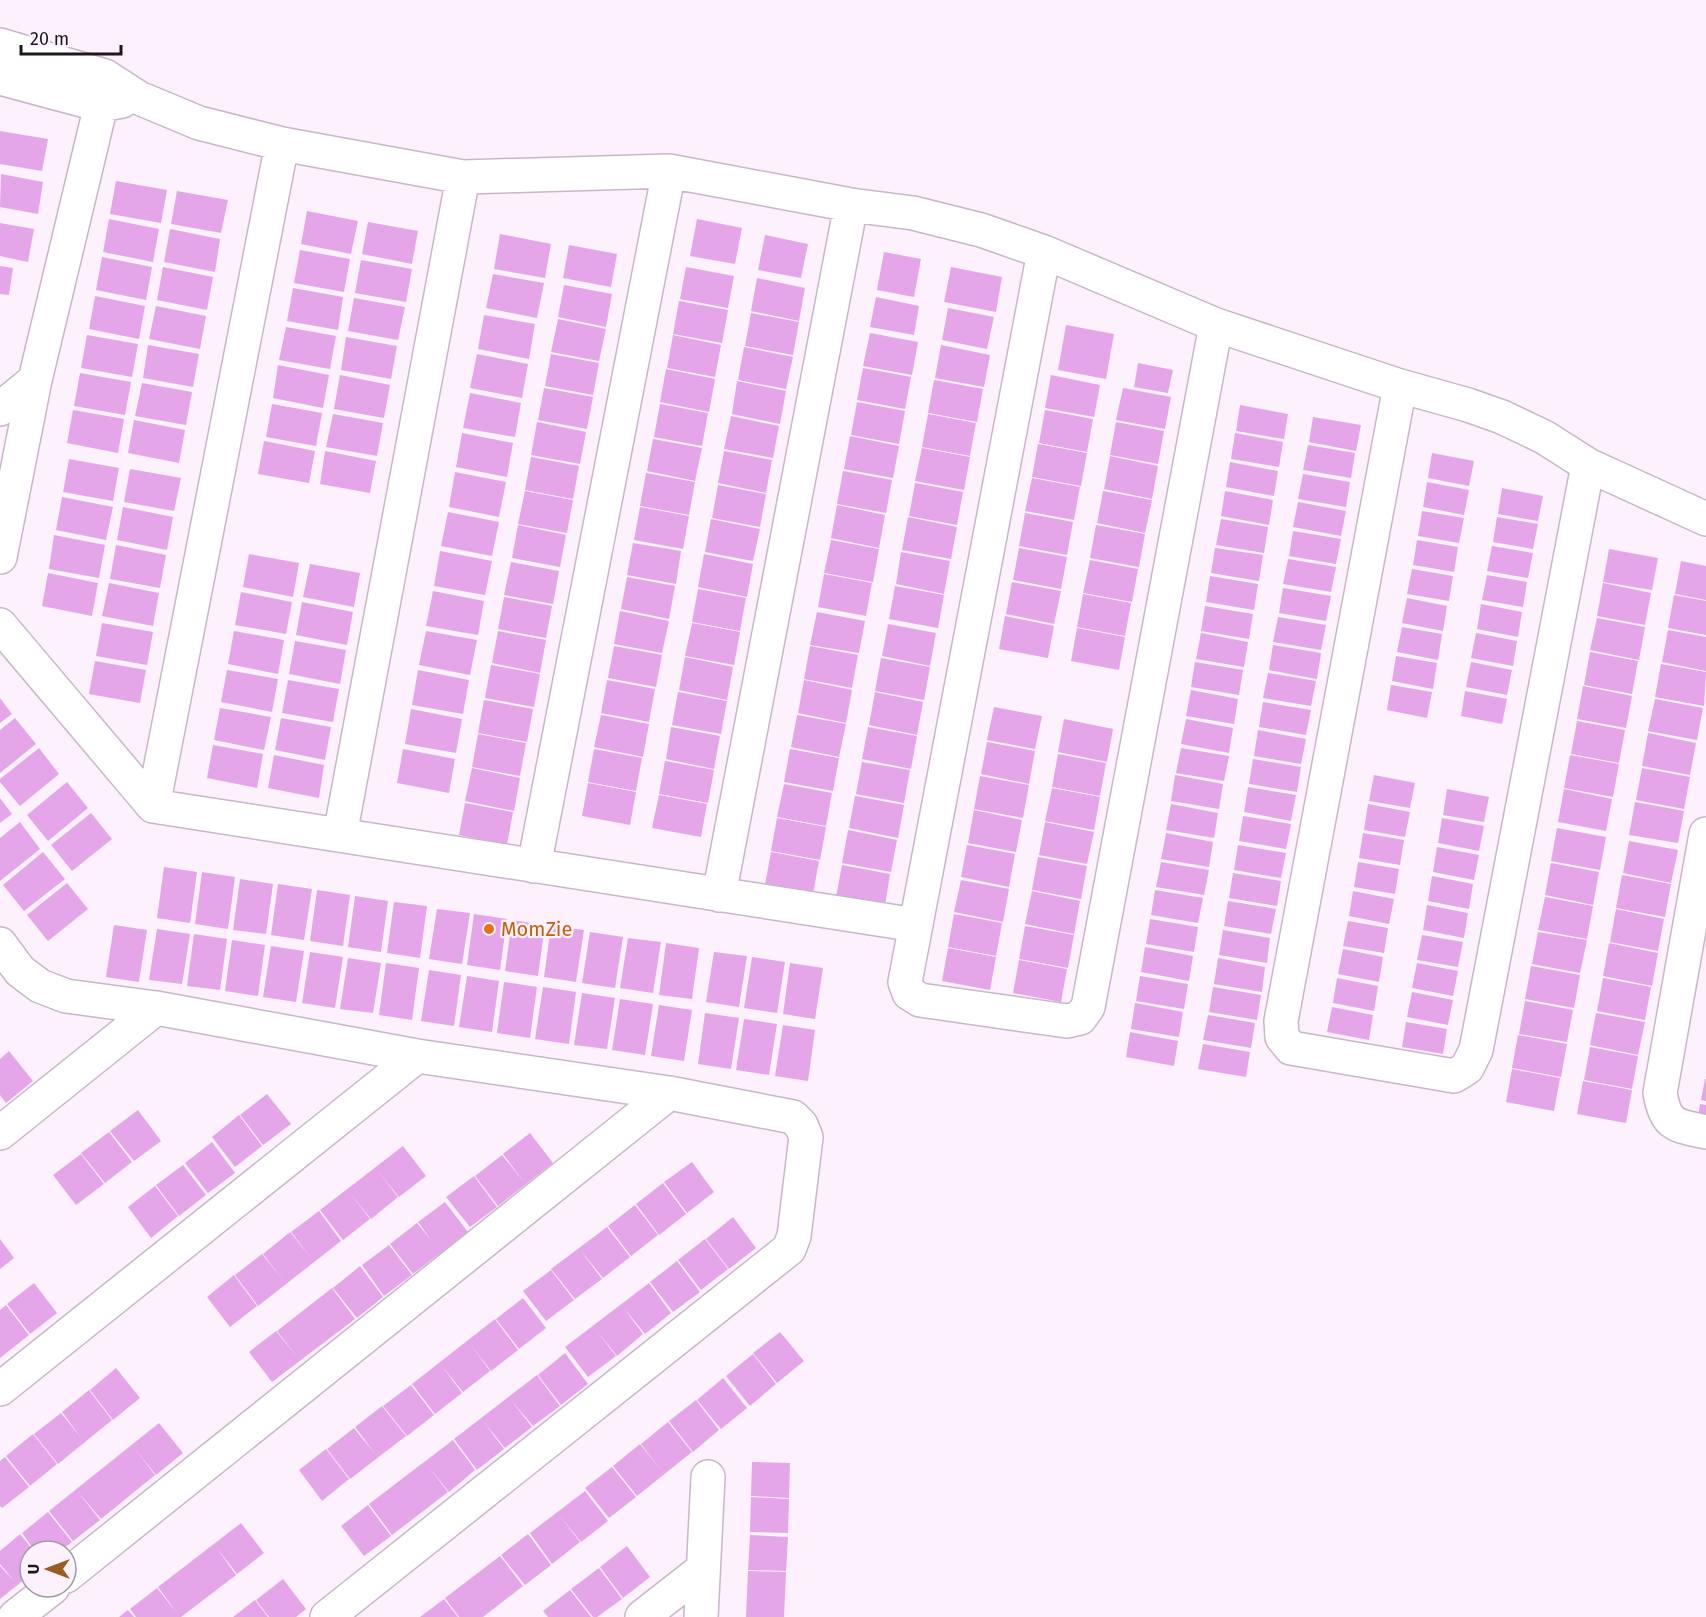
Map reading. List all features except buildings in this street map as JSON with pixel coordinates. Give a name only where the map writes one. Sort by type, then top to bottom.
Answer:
[{"type":"street","points":[[0,45],[103,91]]},
{"type":"street","points":[[0,78],[103,91],[139,98],[198,123],[282,144],[463,177],[669,171],[943,220],[981,230],[1044,252],[1216,325],[1502,417],[1544,437],[1588,465],[1706,519]]},
{"type":"street","points":[[0,557],[35,380],[103,91]]},
{"type":"street","points":[[153,806],[282,144]]},
{"type":"street","points":[[534,866],[669,171]]},
{"type":"street","points":[[340,835],[463,177]]},
{"type":"street","points":[[719,895],[851,205]]},
{"type":"street","points":[[1044,252],[905,982],[909,993],[920,1000],[1067,1021],[1080,1018],[1089,1007],[1216,325]]},
{"type":"street","points":[[0,409],[35,380]]},
{"type":"street","points":[[1400,386],[1281,1021],[1282,1037],[1291,1048],[1454,1076],[1467,1068],[1476,1050],[1588,465]]},
{"type":"street","points":[[0,625],[153,806],[916,925]]},
{"type":"street","points":[[1706,834],[1660,1093],[1663,1111],[1675,1124],[1706,1132]]},
{"type":"street","points":[[0,944],[20,971],[40,986],[66,996],[156,1008],[417,1056],[669,1093],[793,1117],[801,1125],[806,1137],[794,1236],[789,1249],[360,1607],[327,1617]]},
{"type":"street","points":[[0,1133],[156,1008]]},
{"type":"street","points":[[0,1389],[417,1056]]},
{"type":"street","points":[[78,1566],[669,1093]]},
{"type":"street","points":[[701,1617],[708,1477]]},
{"type":"street","points":[[642,1617],[702,1570]]},
{"type":"street","points":[[15,1617],[38,1599]]},
{"type":"place","name":"MomZie","points":[[489,929]]}]
